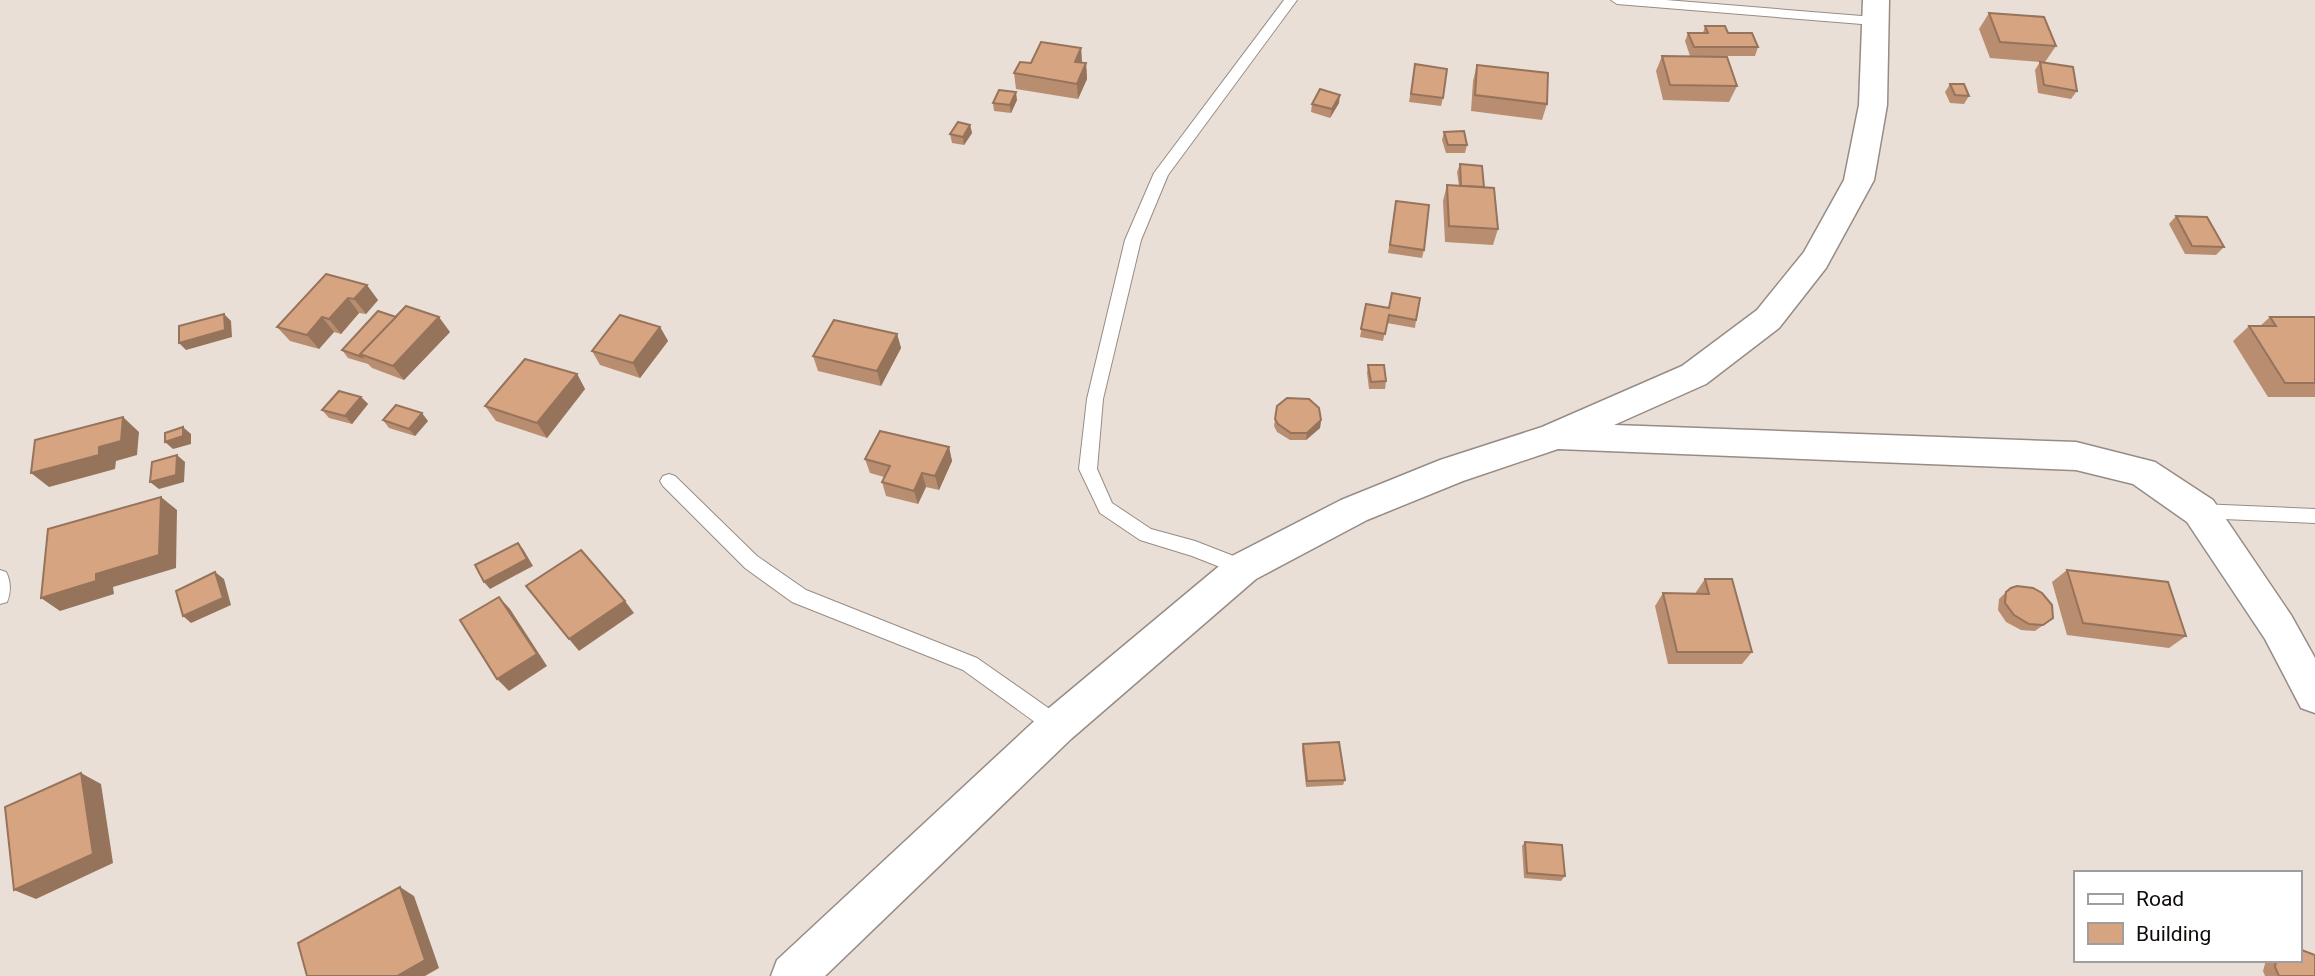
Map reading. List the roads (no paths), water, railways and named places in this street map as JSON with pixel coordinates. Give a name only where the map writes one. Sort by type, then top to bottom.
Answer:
[{"type":"street","points":[[793,976],[1056,726],[1243,568],[1354,510],[1452,470],[1552,437],[1694,376],[1768,319],[1815,260],[1858,180],[1872,105],[1875,11]]},
{"type":"street","points":[[1552,437],[2076,456],[2143,472],[2200,511],[2278,627],[2315,695]]},
{"type":"lane","points":[[1243,568],[1195,549],[1146,535],[1106,508],[1088,469],[1095,399],[1133,240],[1161,173],[1291,0]]},
{"type":"lane","points":[[1617,0],[1875,11]]},
{"type":"lane","points":[[669,481],[751,562],[799,596],[970,664],[1056,726]]},
{"type":"lane","points":[[2200,511],[2315,516]]},
{"type":"lane","points":[[0,578],[0,596]]}]
